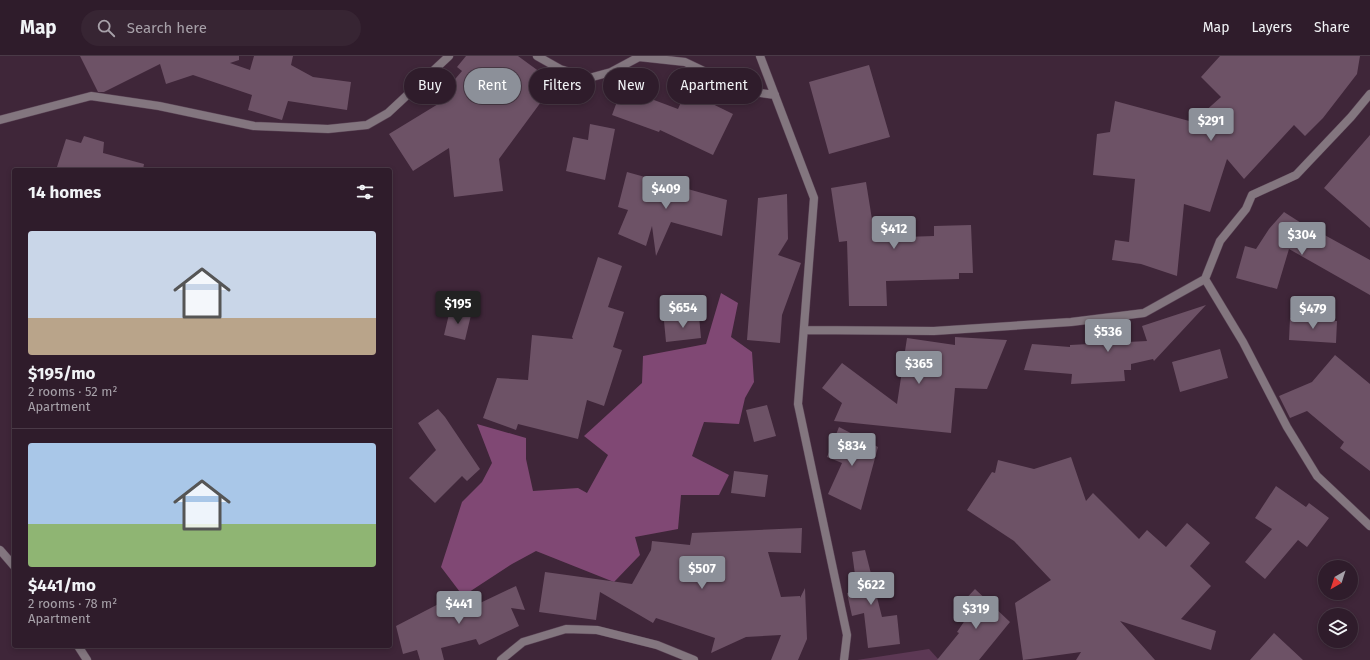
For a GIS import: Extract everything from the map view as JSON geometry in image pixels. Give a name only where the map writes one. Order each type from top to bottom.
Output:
[{"type":"street","points":[[0,120],[91,96],[159,106],[254,126],[328,129],[367,125],[388,113],[449,56]]},
{"type":"street","points":[[537,56],[560,69],[589,78],[610,72],[638,57],[685,62],[746,91],[775,95]]},
{"type":"street","points":[[760,56],[814,198],[798,404],[846,635],[844,660]]},
{"type":"street","points":[[804,330],[934,331],[1070,322],[1144,313],[1205,279],[1220,241],[1246,209],[1252,195],[1296,174],[1351,117],[1370,94]]},
{"type":"street","points":[[1205,279],[1243,342],[1287,427],[1317,476],[1370,526]]},
{"type":"street","points":[[0,550],[12,564]]},
{"type":"street","points":[[501,660],[523,642],[566,629],[597,630],[627,637],[657,645],[694,660]]},
{"type":"street","points":[[79,648],[87,660]]},
{"type":"shaded area","points":[[721,293],[738,303],[731,337],[752,352],[754,382],[745,398],[739,424],[704,422],[692,456],[729,475],[719,495],[681,495],[678,529],[635,537],[640,555],[614,582],[536,551],[512,564],[463,596],[441,567],[462,502],[482,482],[492,463],[477,424],[526,438],[526,459],[533,491],[578,488],[587,493],[608,455],[584,436],[642,383],[643,356],[706,344]]},
{"type":"shaded area","points":[[929,649],[939,660],[857,660]]},
{"type":"building","points":[[80,56],[239,56],[239,60],[230,63],[250,70],[254,56],[293,56],[291,65],[313,77],[351,82],[347,110],[288,101],[282,120],[248,110],[252,95],[193,75],[166,84],[160,64],[104,92],[98,92]]},
{"type":"building","points":[[466,56],[518,56],[534,68],[529,68],[529,104],[540,104],[499,159],[503,191],[454,197],[449,148],[413,171],[389,134],[438,104],[456,104],[456,78],[462,71],[457,67]]},
{"type":"building","points":[[1220,56],[1360,56],[1357,74],[1323,118],[1305,136],[1294,125],[1244,179],[1227,159],[1210,212],[1184,204],[1177,276],[1141,264],[1112,260],[1115,240],[1129,242],[1135,179],[1093,175],[1097,134],[1110,132],[1115,101],[1193,122],[1221,97],[1201,77]]},
{"type":"building","points":[[869,65],[890,137],[829,154],[809,82]]},
{"type":"building","points":[[659,102],[678,109],[680,104],[713,104],[733,114],[713,155],[660,130],[659,132],[612,115],[616,104],[659,104]]},
{"type":"building","points":[[590,124],[615,129],[605,180],[566,171],[573,137],[588,140]]},
{"type":"building","points":[[1370,135],[1370,228],[1324,188]]},
{"type":"building","points":[[84,136],[104,142],[103,153],[144,164],[143,168],[57,168],[66,139],[81,143]]},
{"type":"building","points":[[627,172],[727,200],[722,236],[671,222],[656,256],[652,226],[646,246],[618,234],[628,210],[618,207]]},
{"type":"building","points":[[866,182],[875,238],[934,236],[934,226],[971,225],[973,273],[959,273],[959,279],[886,281],[887,306],[849,306],[847,241],[839,242],[831,188]]},
{"type":"building","points":[[787,194],[788,239],[778,255],[801,263],[782,315],[780,343],[747,340],[758,198]]},
{"type":"building","points":[[1284,212],[1309,228],[1310,227],[1370,260],[1370,295],[1289,249],[1277,289],[1236,278],[1245,246],[1256,249],[1269,229]]},
{"type":"building","points":[[598,257],[622,266],[608,307],[624,312],[613,347],[622,350],[604,406],[587,400],[578,439],[518,424],[516,430],[483,418],[497,378],[528,380],[532,335],[573,339],[572,337]]},
{"type":"building","points":[[1206,305],[1154,361],[1153,359],[1131,364],[1131,370],[1124,370],[1125,381],[1071,384],[1072,374],[1024,370],[1032,344],[1070,347],[1070,345],[1147,341],[1142,326]]},
{"type":"building","points":[[450,310],[471,315],[465,340],[444,335]]},
{"type":"building","points":[[699,316],[701,338],[666,342],[664,321]]},
{"type":"building","points":[[1290,318],[1337,321],[1336,343],[1289,340]]},
{"type":"building","points":[[955,337],[1007,340],[987,389],[955,388],[951,433],[834,421],[842,403],[822,388],[842,363],[897,404],[907,338],[955,345]]},
{"type":"building","points":[[1220,349],[1228,378],[1180,392],[1172,362]]},
{"type":"building","points":[[1335,355],[1370,384],[1370,471],[1340,448],[1344,442],[1307,411],[1290,418],[1279,396],[1312,382]]},
{"type":"building","points":[[767,405],[776,436],[754,442],[746,410]]},
{"type":"building","points":[[438,409],[480,469],[467,481],[462,476],[435,503],[409,478],[436,450],[418,423]]},
{"type":"building","points":[[839,427],[878,447],[861,510],[828,494],[842,463],[827,457]]},
{"type":"building","points":[[1071,457],[1086,501],[1093,493],[1139,539],[1147,530],[1166,547],[1187,523],[1210,543],[1190,566],[1211,586],[1181,619],[1216,631],[1211,650],[1120,621],[1155,660],[1076,660],[1081,652],[1023,660],[1015,603],[1051,580],[1014,541],[967,510],[992,472],[995,473],[998,460],[1034,469]]},
{"type":"building","points":[[734,471],[768,475],[765,497],[731,493]]},
{"type":"building","points":[[1276,486],[1306,507],[1309,503],[1329,518],[1307,547],[1298,540],[1265,579],[1245,562],[1272,529],[1255,518]]},
{"type":"building","points":[[802,528],[801,553],[768,552],[781,597],[800,596],[800,598],[805,588],[807,639],[798,660],[771,660],[781,635],[746,637],[711,653],[715,638],[656,618],[653,623],[600,592],[596,620],[539,612],[545,572],[632,584],[651,550],[652,541],[690,545],[692,533]]},
{"type":"building","points":[[865,550],[882,617],[897,615],[900,644],[868,648],[864,613],[852,616],[847,593],[857,590],[852,552]]},
{"type":"building","points":[[516,586],[525,610],[511,608],[519,626],[479,645],[476,639],[441,648],[444,660],[420,660],[417,650],[403,654],[396,626],[452,597],[459,613]]},
{"type":"building","points":[[975,589],[1010,622],[979,660],[937,660],[959,633],[957,632],[970,613],[961,604]]},
{"type":"building","points":[[1274,633],[1303,660],[1250,660]]}]
